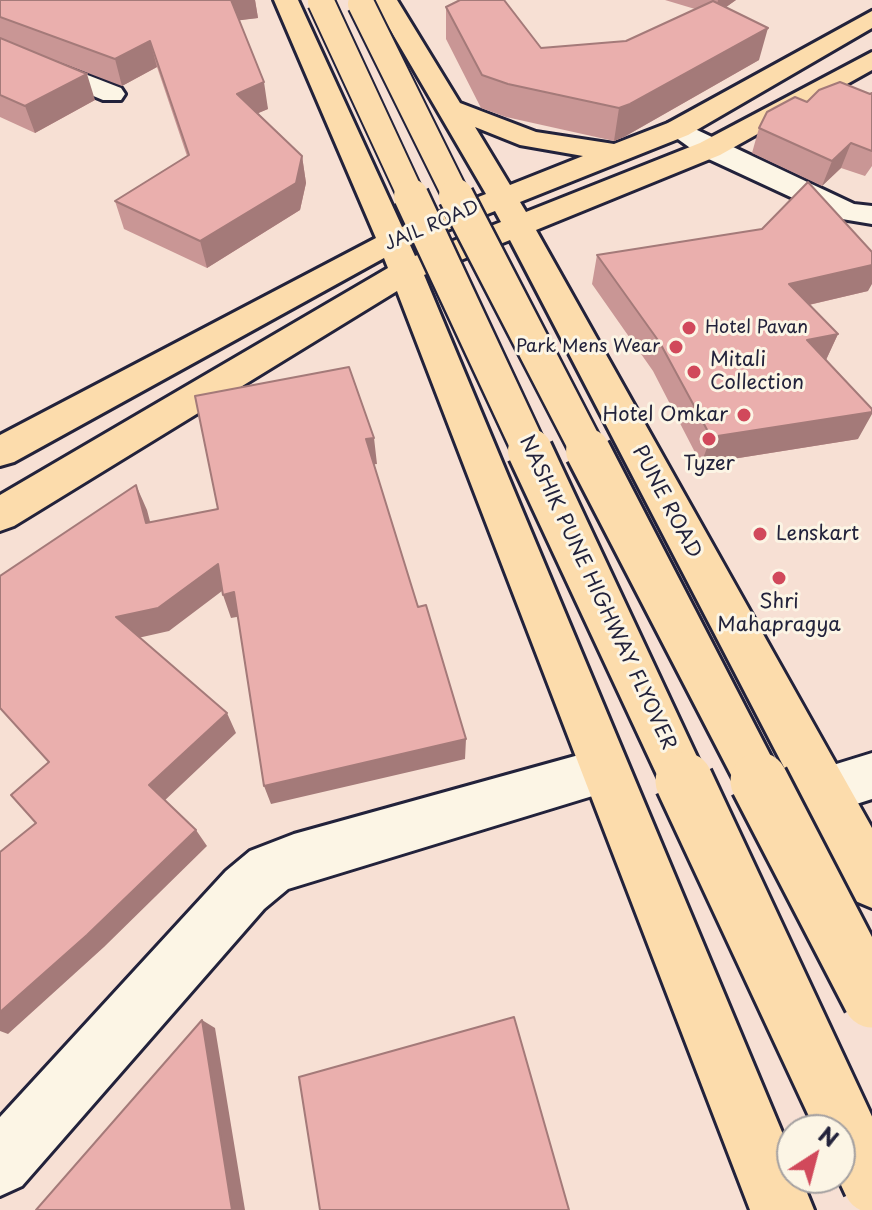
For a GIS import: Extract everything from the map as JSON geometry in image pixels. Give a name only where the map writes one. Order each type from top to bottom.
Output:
[{"type":"main road","name":"PUNE ROAD","points":[[338,2],[449,108],[510,212],[872,881]]},
{"type":"main road","points":[[338,2],[399,256],[782,1210]]},
{"type":"main road","points":[[338,2],[455,194],[872,999]]},
{"type":"main road","name":"NASHIK PUNE HIGHWAY FLYOVER","points":[[338,2],[872,1184]]},
{"type":"main road","name":"JAIL ROAD","points":[[510,212],[618,154],[678,129],[872,18]]},
{"type":"main road","name":"JAIL ROAD","points":[[0,452],[399,256],[510,212],[697,155],[872,60]]},
{"type":"main road","points":[[449,108],[530,139],[618,154]]},
{"type":"main road","name":"JAIL ROAD","points":[[0,515],[399,256]]},
{"type":"street","points":[[0,48],[112,94]]},
{"type":"street","points":[[678,129],[697,155],[860,213],[872,237]]},
{"type":"street","points":[[0,1164],[245,890],[269,870],[294,860],[604,771]]},
{"type":"street","points":[[822,791],[872,776]]},
{"type":"building","points":[[0,0],[231,0],[264,82],[237,94],[302,156],[296,183],[200,241],[115,201],[189,155],[150,41],[115,59],[0,17]]},
{"type":"building","points":[[460,0],[504,0],[541,48],[626,41],[713,1],[768,28],[619,108],[508,84],[482,75],[446,7]]},
{"type":"building","points":[[0,38],[87,74],[25,106],[0,95]]},
{"type":"building","points":[[840,82],[872,93],[872,151],[851,143],[832,161],[759,128],[767,112],[795,97],[807,102],[819,90]]},
{"type":"building","points":[[808,182],[872,252],[872,265],[789,284],[838,334],[807,340],[872,412],[711,437],[660,343],[597,255],[762,229]]},
{"type":"building","points":[[349,367],[374,438],[366,439],[418,607],[426,605],[466,739],[264,786],[234,592],[223,595],[218,564],[158,608],[116,617],[227,713],[149,785],[196,830],[87,935],[0,1012],[0,852],[36,823],[11,795],[49,762],[0,708],[0,576],[136,485],[146,523],[218,509],[195,396]]},
{"type":"building","points":[[514,1017],[569,1210],[320,1210],[299,1077]]},
{"type":"building","points":[[202,1020],[232,1210],[36,1210]]},
{"type":"place","name":"Hotel Pavan","points":[[689,328]]},
{"type":"place","name":"Park Mens Wear","points":[[676,347]]},
{"type":"place","name":"Mitali Collection","points":[[694,372]]},
{"type":"place","name":"Hotel Omkar","points":[[744,415]]},
{"type":"place","name":"Tyzer","points":[[709,439]]},
{"type":"place","name":"Lenskart","points":[[760,534]]},
{"type":"place","name":"Shri Mahapragya","points":[[779,578]]}]
